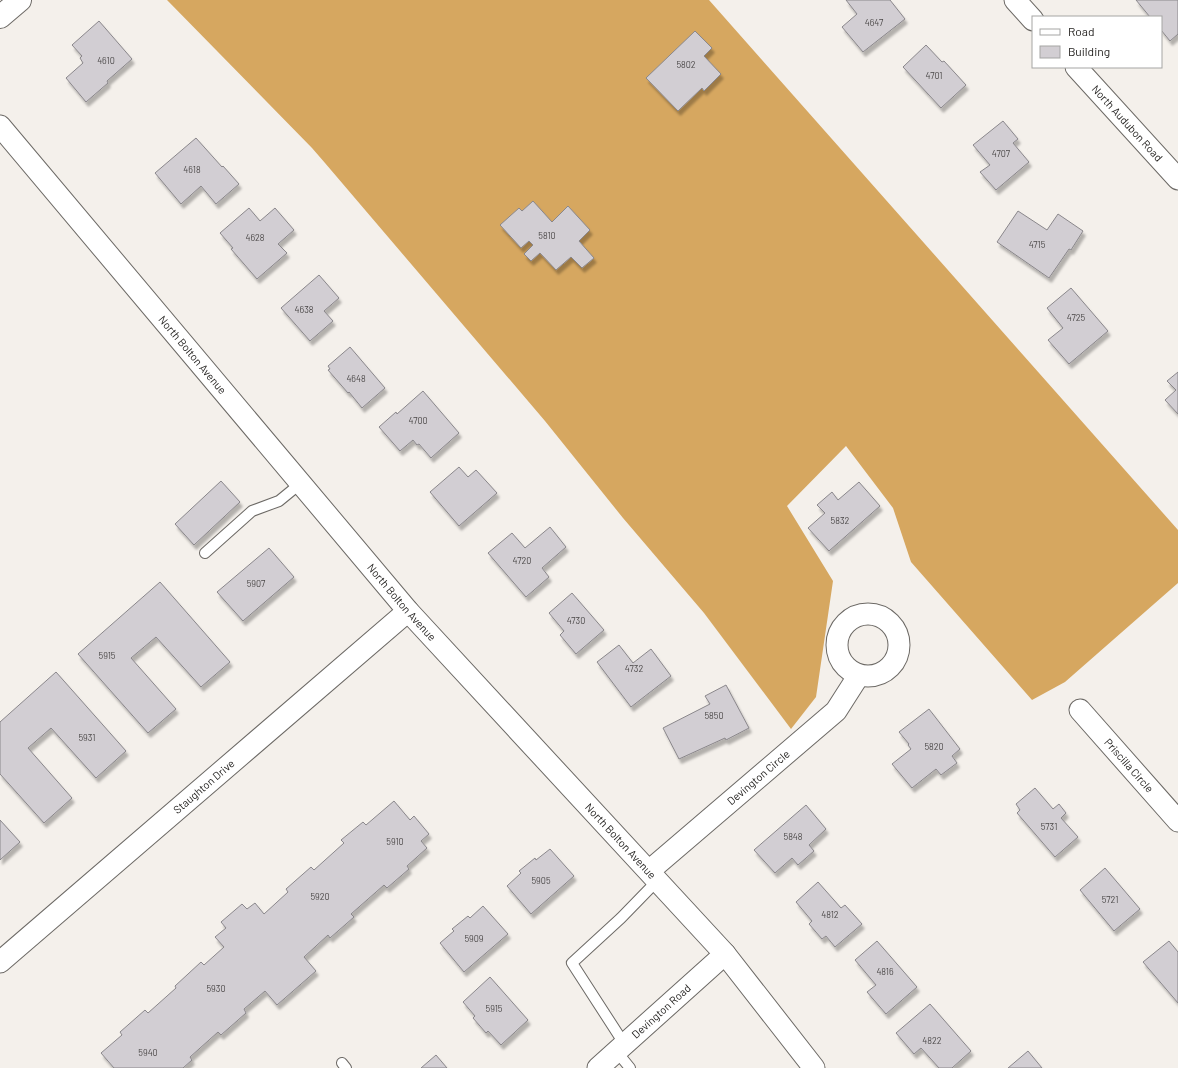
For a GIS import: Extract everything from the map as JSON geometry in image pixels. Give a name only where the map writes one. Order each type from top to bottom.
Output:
[{"type":"main road","points":[[0,17],[20,0]]},
{"type":"street","points":[[1015,0],[1032,19]]},
{"type":"street","name":"North Audubon Road","points":[[1077,68],[1178,179]]},
{"type":"street","name":"North Bolton Avenue","points":[[0,126],[408,611],[725,954],[814,1068]]},
{"type":"street","name":"Staughton Drive","points":[[0,962],[408,611]]},
{"type":"street","name":"Devington Circle","points":[[653,876],[836,711],[860,675]]},
{"type":"street","name":"Priscilla Circle","points":[[1080,710],[1178,821]]},
{"type":"street","name":"Devington Road","points":[[598,1068],[725,954]]},
{"type":"lane","points":[[205,553],[252,511],[279,501],[301,483]]},
{"type":"lane","points":[[630,1068],[621,1048],[572,962],[621,918],[653,876]]},
{"type":"shaded area","points":[[167,0],[709,0],[1178,530],[1178,583],[1065,682],[1032,700],[911,562],[893,508],[846,446],[787,506],[833,581],[816,697],[791,729],[704,613],[623,518],[545,421],[325,163]]},
{"type":"building","points":[[846,0],[890,0],[905,19],[863,52],[842,27],[857,14]]},
{"type":"building","points":[[1136,0],[1178,0],[1178,34],[1170,41],[1162,31],[1162,16],[1149,16]]},
{"type":"building","points":[[99,21],[132,59],[86,102],[66,78],[83,63],[80,58],[82,56],[72,45]]},
{"type":"building","points":[[695,31],[712,48],[704,56],[721,74],[704,91],[702,88],[678,111],[646,78]]},
{"type":"building","points":[[926,45],[942,62],[944,61],[966,85],[941,108],[903,67]]},
{"type":"building","points":[[1003,121],[1018,139],[1013,143],[1029,162],[996,190],[980,172],[990,165],[973,145]]},
{"type":"building","points":[[196,138],[239,184],[216,204],[201,186],[181,204],[155,173]]},
{"type":"building","points":[[533,201],[552,222],[568,206],[590,230],[579,241],[594,258],[582,268],[571,257],[556,270],[540,253],[531,261],[524,254],[533,245],[529,241],[521,248],[500,225],[519,208],[522,211]]},
{"type":"building","points":[[249,208],[260,221],[275,208],[294,230],[278,244],[287,253],[257,279],[231,249],[233,248],[220,233]]},
{"type":"building","points":[[1018,211],[1047,230],[1058,214],[1083,231],[1071,250],[1069,249],[1049,278],[997,242]]},
{"type":"building","points":[[319,275],[339,298],[324,311],[333,321],[310,341],[281,308]]},
{"type":"building","points":[[1071,288],[1108,331],[1069,364],[1048,340],[1063,328],[1047,308]]},
{"type":"building","points":[[350,347],[385,388],[362,408],[328,370],[330,369],[328,366]]},
{"type":"building","points":[[1178,372],[1178,414],[1165,400],[1176,390],[1167,381]]},
{"type":"building","points":[[423,391],[459,433],[431,458],[419,444],[417,445],[413,440],[400,451],[379,427],[396,412],[397,414]]},
{"type":"building","points":[[459,467],[468,477],[476,470],[497,493],[459,526],[430,492]]},
{"type":"building","points":[[221,481],[240,502],[194,545],[175,524]]},
{"type":"building","points":[[859,482],[880,506],[829,551],[808,528],[825,513],[817,505],[832,492],[838,500]]},
{"type":"building","points":[[550,527],[566,547],[542,568],[549,577],[526,597],[488,553],[512,533],[525,548]]},
{"type":"building","points":[[269,548],[294,577],[243,621],[217,592]]},
{"type":"building","points":[[160,582],[230,662],[201,687],[156,637],[131,658],[176,709],[148,733],[78,654]]},
{"type":"building","points":[[572,593],[604,630],[576,654],[560,635],[564,631],[549,613]]},
{"type":"building","points":[[619,645],[633,663],[651,649],[671,676],[631,707],[597,662]]},
{"type":"building","points":[[56,672],[126,751],[96,778],[51,728],[28,748],[72,798],[44,823],[0,774],[0,722]]},
{"type":"building","points":[[726,685],[749,728],[726,740],[725,738],[679,759],[663,728],[710,704],[705,696]]},
{"type":"building","points":[[929,709],[960,749],[952,756],[957,763],[941,775],[936,769],[912,788],[892,764],[911,749],[908,745],[909,744],[899,732]]},
{"type":"building","points":[[1035,788],[1053,809],[1059,804],[1066,813],[1061,818],[1078,837],[1055,857],[1017,813],[1020,810],[1016,804]]},
{"type":"building","points":[[394,801],[410,820],[414,816],[429,834],[421,841],[427,848],[407,866],[409,869],[387,888],[384,885],[351,914],[354,917],[330,938],[328,935],[304,957],[316,971],[277,1005],[265,991],[244,1009],[246,1013],[221,1035],[218,1032],[190,1057],[192,1060],[183,1068],[114,1068],[101,1053],[122,1035],[120,1032],[145,1010],[148,1013],[176,988],[175,986],[201,962],[204,965],[224,947],[215,937],[226,928],[221,922],[242,904],[247,909],[255,903],[264,914],[288,892],[286,889],[311,867],[314,870],[344,843],[341,840],[363,822],[366,825]]},
{"type":"building","points":[[806,805],[826,829],[809,845],[814,851],[798,865],[792,858],[775,873],[754,850]]},
{"type":"building","points":[[0,820],[20,842],[0,860]]},
{"type":"building","points":[[550,849],[574,876],[531,914],[507,886],[521,873],[519,871],[535,858],[536,860]]},
{"type":"building","points":[[1105,868],[1140,909],[1114,931],[1080,890]]},
{"type":"building","points":[[818,882],[841,908],[845,905],[862,924],[835,947],[826,936],[822,939],[809,924],[812,921],[796,902]]},
{"type":"building","points":[[483,906],[508,934],[464,972],[440,943],[454,931],[452,929],[468,916],[470,918]]},
{"type":"building","points":[[877,941],[917,987],[886,1014],[867,992],[876,985],[855,960]]},
{"type":"building","points":[[1169,941],[1178,952],[1178,1003],[1143,962]]},
{"type":"building","points":[[490,977],[528,1020],[501,1045],[488,1031],[486,1033],[473,1018],[475,1016],[463,1002]]},
{"type":"building","points":[[930,1004],[971,1051],[952,1068],[939,1068],[921,1048],[914,1054],[896,1033]]},
{"type":"building","points":[[1028,1051],[1042,1068],[1008,1068]]},
{"type":"building","points":[[436,1055],[447,1068],[421,1068]]}]
